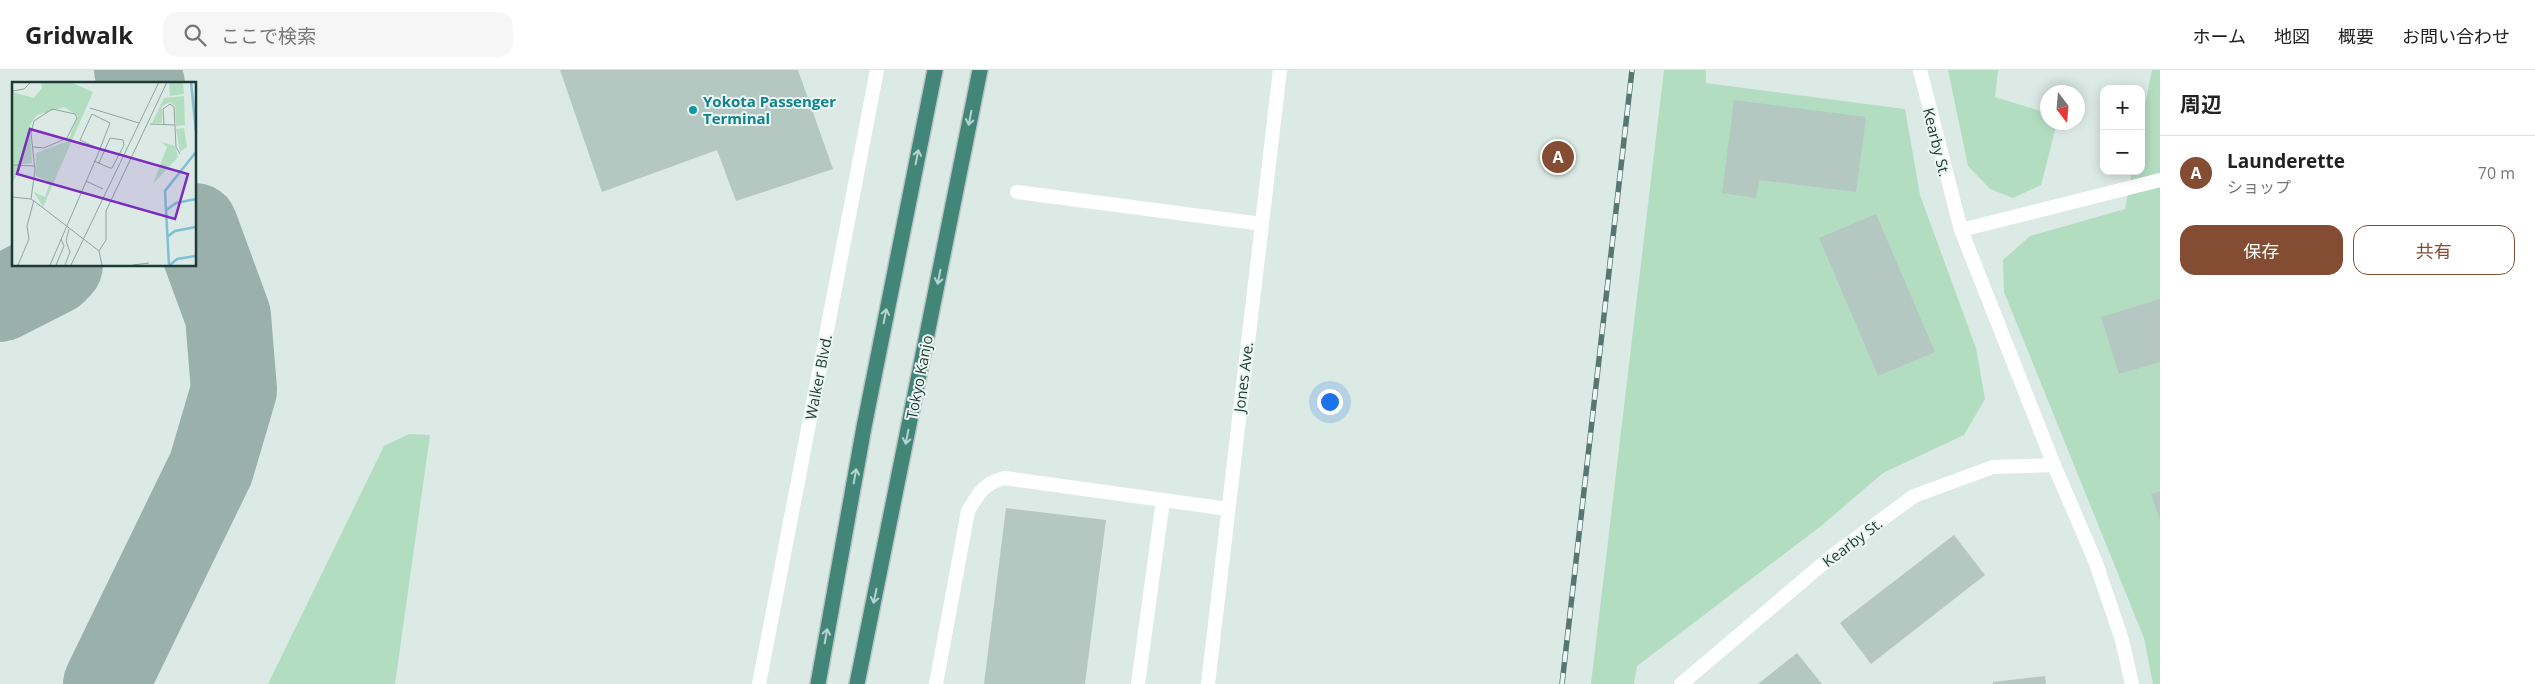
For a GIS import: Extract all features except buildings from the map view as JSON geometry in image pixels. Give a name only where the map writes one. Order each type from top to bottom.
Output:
[{"type":"highway","points":[[818,684],[864,427],[934,70]]},
{"type":"highway","name":"Tokyo Kanjo","points":[[857,684],[980,70]]},
{"type":"lane","name":"Walker Blvd.","points":[[759,684],[877,70]]},
{"type":"lane","name":"Jones Ave.","points":[[1208,684],[1280,70]]},
{"type":"lane","name":"Kearby St.","points":[[1920,70],[1961,230],[2054,465],[2096,563],[2122,640],[2132,684]]},
{"type":"lane","points":[[1961,230],[2160,180]]},
{"type":"lane","points":[[1017,192],[1262,224]]},
{"type":"lane","name":"Kearby St.","points":[[1681,684],[1832,556],[1914,496],[1993,467],[2054,465]]},
{"type":"lane","points":[[936,684],[968,511],[989,482],[1004,478],[1228,509]]},
{"type":"lane","points":[[1138,684],[1164,500]]},
{"type":"green space","points":[[1664,70],[1706,70],[1706,83],[1905,109],[1920,195],[1976,348],[1985,399],[1964,435],[1883,473],[1821,526],[1637,666],[1634,684],[1591,684]]},
{"type":"green space","points":[[1948,70],[1998,70],[1995,97],[2040,111],[2040,130],[2055,130],[2041,185],[2013,198],[1990,189],[1968,166]]},
{"type":"green space","points":[[2152,70],[2160,70],[2160,684],[2153,684],[2144,638],[2004,292],[2003,260],[2030,236],[2125,209],[2131,175],[2145,175],[2145,104]]},
{"type":"green space","points":[[409,434],[430,435],[395,684],[268,684],[384,446]]},
{"type":"taxiway","points":[[137,70],[141,82]]},
{"type":"taxiway","points":[[106,684],[211,468],[234,390],[228,316],[196,229]]},
{"type":"taxiway","points":[[0,299],[53,272],[59,266]]},
{"type":"railway","points":[[1562,684],[1632,70]]},
{"type":"place","name":"Yokota Passenger Terminal","points":[[693,110]]},
{"type":"place","name":"Launderette","points":[[1558,157]]}]
